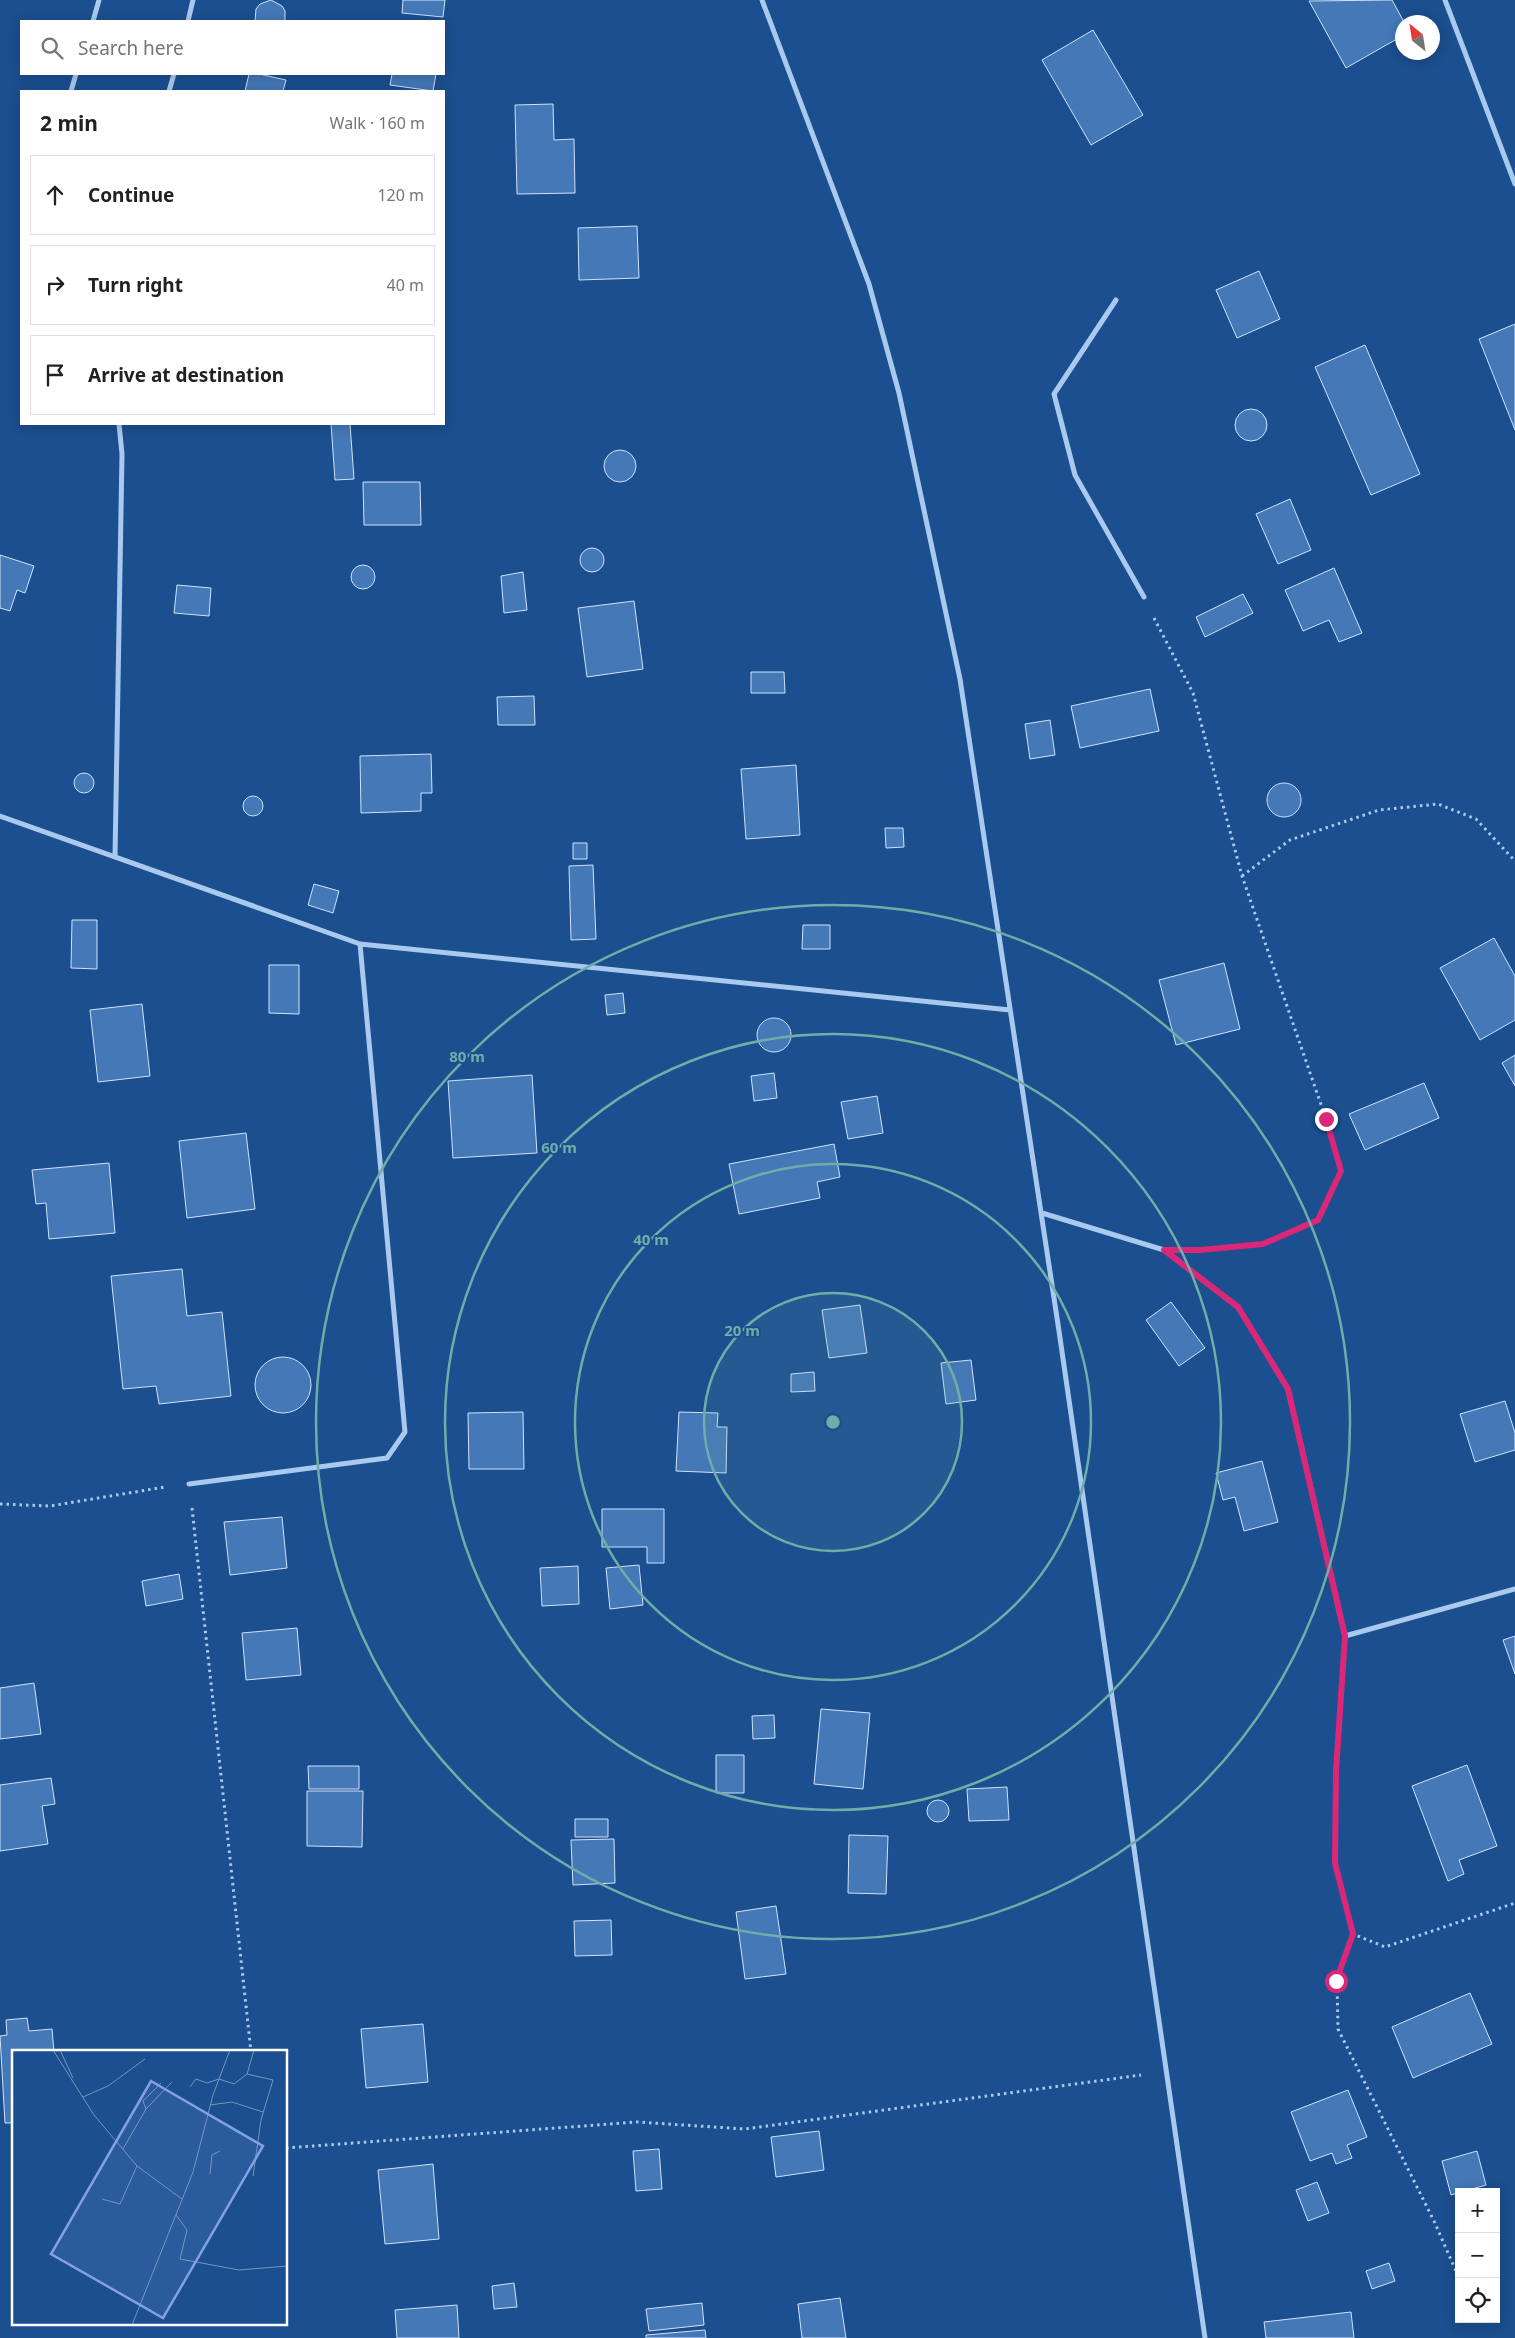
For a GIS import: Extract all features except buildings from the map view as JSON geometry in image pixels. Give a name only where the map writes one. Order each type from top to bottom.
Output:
[{"type":"street","points":[[93,20],[99,0]]},
{"type":"street","points":[[188,20],[193,0]]},
{"type":"street","points":[[762,0],[869,284],[899,393],[960,679],[1042,1213],[1205,2338]]},
{"type":"street","points":[[1445,0],[1515,184]]},
{"type":"street","points":[[71,90],[76,75]]},
{"type":"street","points":[[169,90],[174,75]]},
{"type":"street","points":[[1116,300],[1054,394],[1075,475],[1144,597]]},
{"type":"street","points":[[116,857],[122,454],[119,425]]},
{"type":"street","points":[[0,816],[360,944],[1010,1010]]},
{"type":"street","points":[[189,1484],[387,1458],[405,1432],[360,944]]},
{"type":"street","points":[[1042,1213],[1164,1250],[1238,1307],[1288,1389],[1345,1636],[1515,1589]]},
{"type":"path","points":[[1144,597],[1193,693],[1242,876],[1326,1119],[1341,1171],[1318,1220],[1263,1244],[1200,1250],[1164,1250]]},
{"type":"path","points":[[1242,876],[1290,840],[1379,810],[1438,804],[1476,819],[1515,861]]},
{"type":"path","points":[[0,1504],[50,1506],[189,1484],[251,2050]]},
{"type":"path","points":[[1345,1636],[1336,1771],[1335,1863],[1353,1934],[1336,1981],[1338,2029],[1434,2221],[1455,2269]]},
{"type":"path","points":[[1353,1934],[1385,1947],[1515,1903]]},
{"type":"path","points":[[288,2148],[637,2122],[745,2129],[1166,2071]]},
{"type":"route","points":[[1326,1119],[1341,1171],[1318,1220],[1263,1244],[1200,1250],[1164,1250],[1238,1307],[1288,1389],[1345,1636],[1336,1771],[1335,1863],[1353,1934],[1336,1981]]}]
